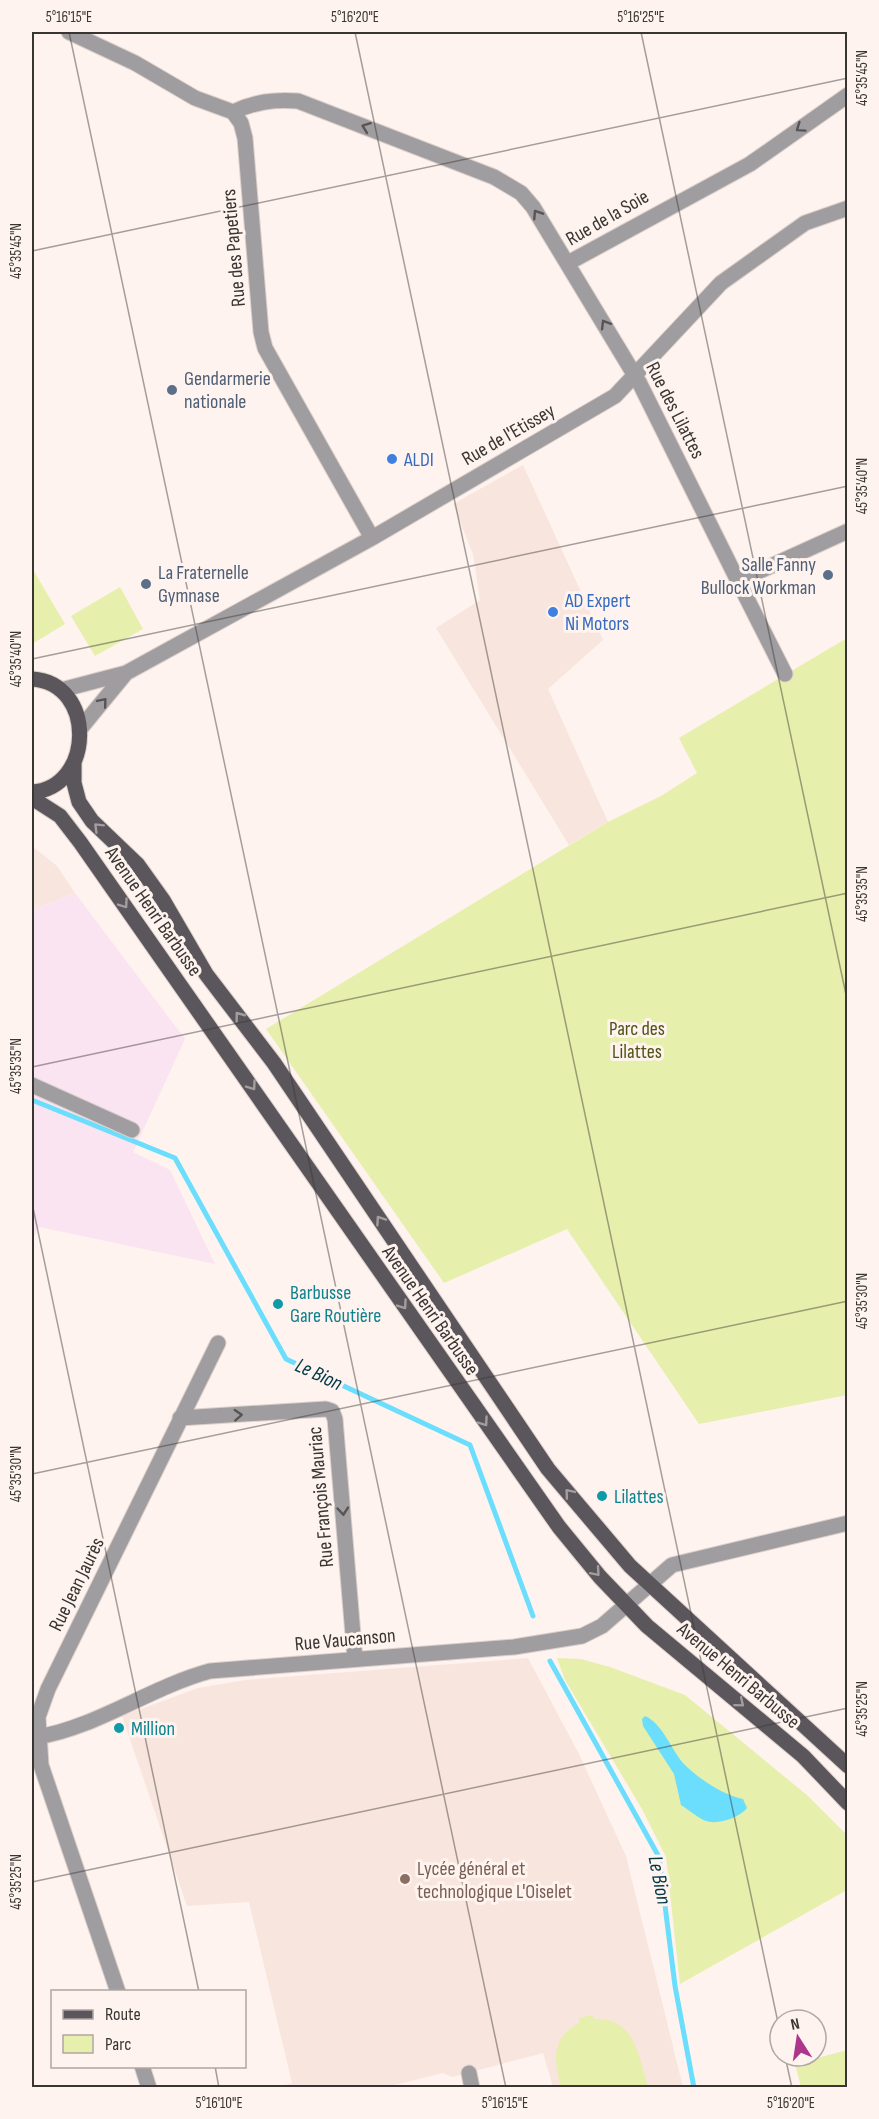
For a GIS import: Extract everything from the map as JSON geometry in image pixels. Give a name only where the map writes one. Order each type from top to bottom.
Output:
[{"type":"main road","points":[[32,679],[42,679],[61,690],[72,702],[80,721],[80,729]]},
{"type":"main road","name":"Avenue Henri Barbusse","points":[[80,729],[81,744],[74,763],[74,783],[79,802],[92,821],[138,866],[163,900],[206,974],[280,1072],[548,1469],[630,1566],[848,1766]]},
{"type":"main road","points":[[32,792],[58,781],[74,763]]},
{"type":"main road","name":"Avenue Henri Barbusse","points":[[32,798],[60,816],[80,842],[300,1154],[546,1510],[600,1577],[647,1626],[803,1756],[848,1803]]},
{"type":"street","points":[[73,32],[135,63],[195,98],[233,112]]},
{"type":"street","name":"Rue de la Soie","points":[[233,112],[252,103],[276,99],[298,101],[494,177],[521,193],[533,207],[568,263],[750,164],[848,95]]},
{"type":"street","name":"Rue des Papetiers","points":[[233,112],[241,123],[245,138],[261,332],[265,348],[372,538]]},
{"type":"street","name":"Rue de l'Etissey","points":[[61,690],[126,673],[372,538],[615,396],[721,283],[805,223],[848,208]]},
{"type":"street","name":"Rue des Lilattes","points":[[568,263],[634,375],[785,674]]},
{"type":"street","points":[[738,581],[848,531]]},
{"type":"street","name":"Rue de l'Etissey","points":[[80,729],[126,673]]},
{"type":"street","points":[[32,1085],[132,1130]]},
{"type":"street","name":"Rue Jean Jaurès","points":[[117,1990],[36,1767],[34,1736],[48,1689],[218,1343]]},
{"type":"street","name":"Rue François Mauriac","points":[[180,1418],[326,1410],[332,1412],[335,1419],[355,1659]]},
{"type":"street","name":"Rue Vaucanson","points":[[34,1736],[60,1734],[180,1679],[210,1671],[514,1647],[582,1636],[602,1626],[672,1565],[684,1560],[848,1523]]},
{"type":"street","points":[[142,2068],[149,2088]]},
{"type":"shaded area","points":[[523,465],[603,640],[548,689],[608,822],[569,845],[436,628],[480,600],[473,554],[453,504]]},
{"type":"shaded area","points":[[32,846],[57,866],[75,893],[32,910]]},
{"type":"shaded area","points":[[75,893],[185,1039],[133,1152],[170,1170],[215,1264],[39,1227],[32,1240],[32,910]]},
{"type":"shaded area","name":"Lycée général et technologique L'Oiselet","points":[[528,1658],[579,1754],[626,1856],[683,2087],[553,2087],[543,2053],[452,2077],[443,2073],[387,2087],[278,2087],[292,2083],[249,1902],[187,1906],[122,1716],[198,1688],[245,1680]]},
{"type":"green space","points":[[32,568],[65,624],[32,644]]},
{"type":"green space","points":[[120,587],[143,629],[95,656],[71,616]]},
{"type":"green space","name":"Parc des Lilattes","points":[[847,638],[847,1395],[699,1424],[567,1229],[444,1283],[266,1029],[608,822],[661,796],[697,773],[679,738]]},
{"type":"green space","points":[[557,1658],[581,1659],[610,1667],[685,1695],[808,1796],[847,1835],[847,1890],[680,1984],[666,1857],[642,1809],[565,1680]]},
{"type":"green space","points":[[593,2015],[594,2019],[608,2020],[627,2031],[638,2051],[648,2087],[561,2087],[556,2059],[559,2043],[563,2035],[580,2022],[579,2018]]},
{"type":"green space","points":[[847,2050],[847,2087],[801,2087],[796,2068],[828,2068],[828,2055]]},
{"type":"water","points":[[645,1716],[656,1724],[689,1769],[719,1790],[743,1799],[747,1808],[734,1818],[711,1822],[700,1818],[681,1805],[674,1774],[643,1726],[642,1719]]},
{"type":"waterway","name":"Le Bion","points":[[32,1100],[175,1158],[286,1359],[470,1445],[533,1616]]},
{"type":"waterway","name":"Le Bion","points":[[550,1661],[659,1857],[675,1986],[694,2088]]},
{"type":"place","name":"Gendarmerie nationale","points":[[172,390]]},
{"type":"place","name":"ALDI","points":[[392,459]]},
{"type":"place","name":"Salle Fanny Bullock Workman","points":[[828,575]]},
{"type":"place","name":"La Fraternelle Gymnase","points":[[146,584]]},
{"type":"place","name":"AD Expert Ni Motors","points":[[553,612]]},
{"type":"place","name":"Barbusse Gare Routière","points":[[278,1304]]},
{"type":"place","name":"Lilattes","points":[[602,1496]]},
{"type":"place","name":"Million","points":[[119,1728]]},
{"type":"place","name":"Lycée général et technologique L'Oiselet","points":[[405,1879]]}]
